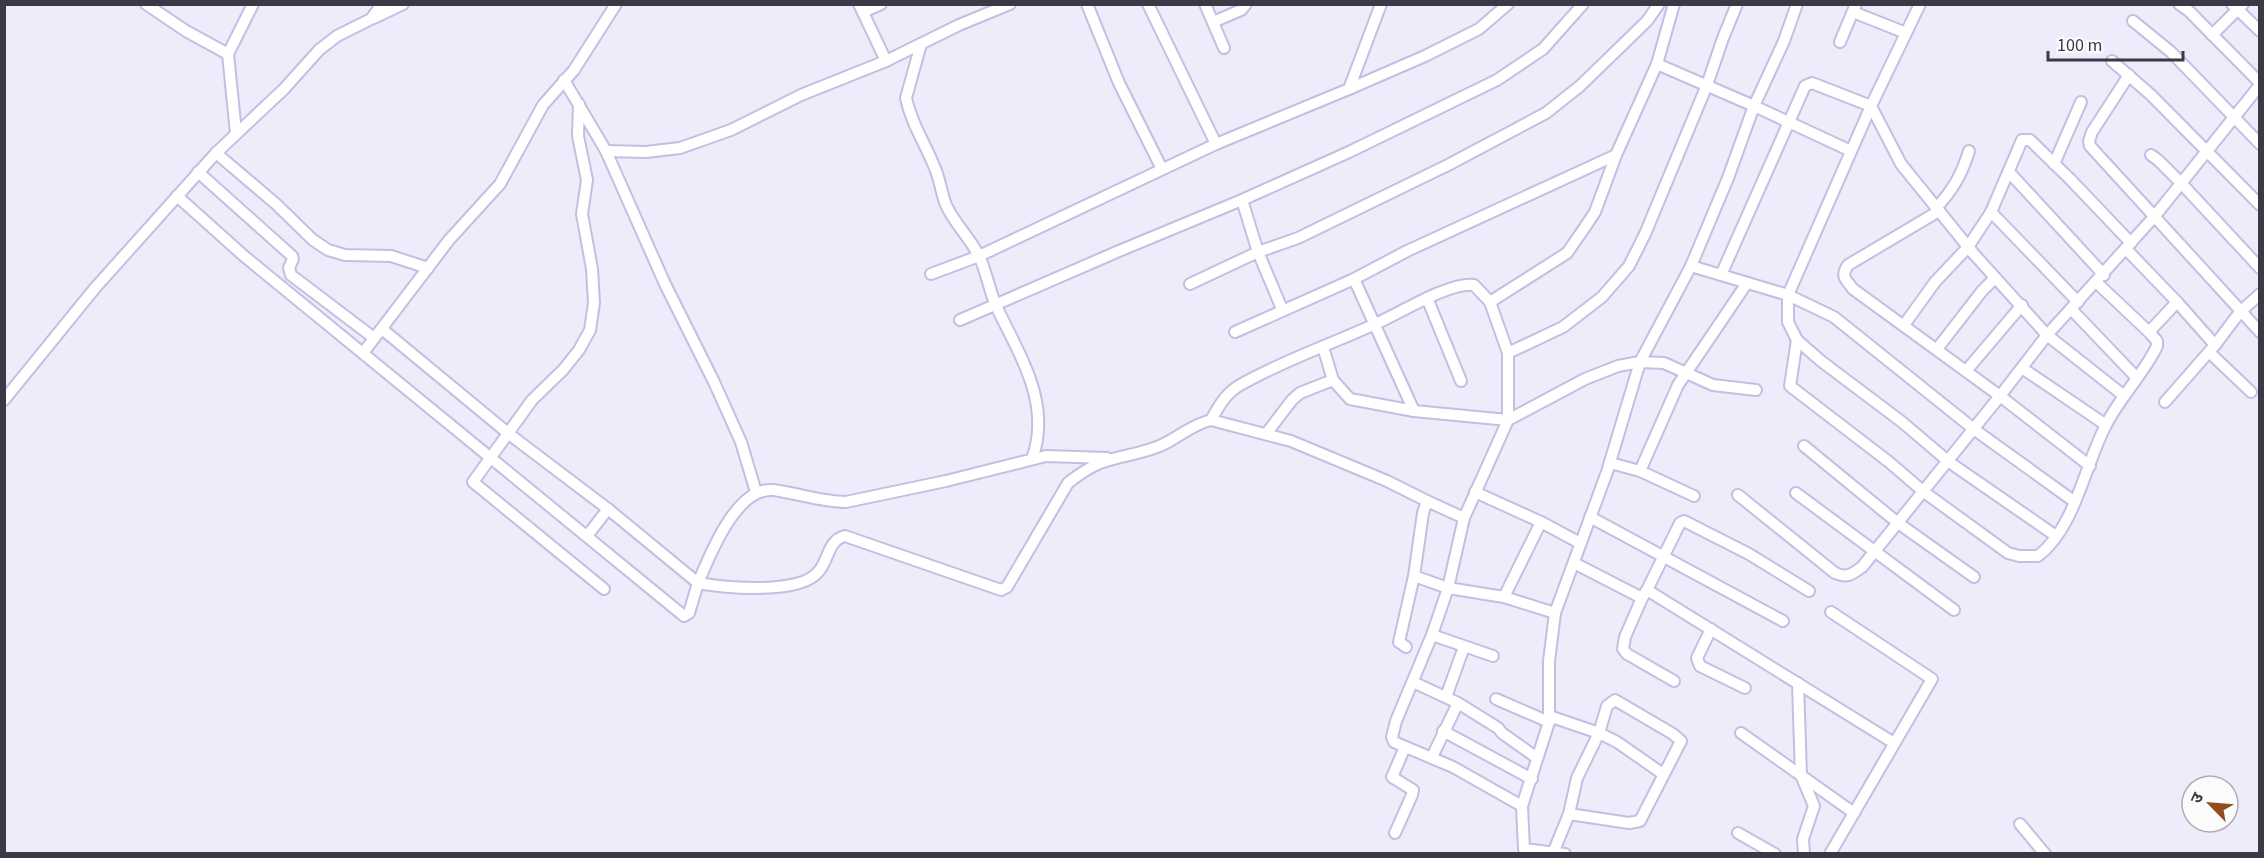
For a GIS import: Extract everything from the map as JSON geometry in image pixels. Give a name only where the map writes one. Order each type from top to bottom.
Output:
[{"type":"street","points":[[236,133],[228,54],[253,4]]},
{"type":"street","points":[[371,19],[382,4]]},
{"type":"street","points":[[4,400],[80,305],[177,195],[236,133],[284,89],[326,44],[403,4]]},
{"type":"street","points":[[363,353],[449,240],[500,184],[543,105],[574,70],[616,4]]},
{"type":"street","points":[[881,4],[861,8],[886,61]]},
{"type":"street","points":[[606,151],[646,152],[680,148],[731,130],[801,95],[886,61],[959,25],[1010,4]]},
{"type":"street","points":[[1087,4],[1119,83],[1162,169]]},
{"type":"street","points":[[1148,4],[1216,144]]},
{"type":"street","points":[[1205,4],[1224,48]]},
{"type":"street","points":[[1213,22],[1241,10],[1245,4]]},
{"type":"street","points":[[1349,89],[1381,4]]},
{"type":"street","points":[[931,274],[979,256],[1216,144],[1425,56],[1479,29],[1508,4]]},
{"type":"street","points":[[960,320],[1119,250],[1242,200],[1349,152],[1497,80],[1543,49],[1583,4]]},
{"type":"street","points":[[1190,284],[1258,252],[1320,228],[1449,165],[1546,113],[1597,70],[1647,21],[1659,4]]},
{"type":"street","points":[[1490,302],[1567,253],[1595,212],[1616,155],[1657,64],[1674,4]]},
{"type":"street","points":[[1508,353],[1563,327],[1602,297],[1629,266],[1645,234],[1707,85],[1722,38],[1737,4]]},
{"type":"street","points":[[1565,854],[1524,851],[1522,806],[1549,719],[1549,661],[1555,613],[1610,463],[1640,362],[1691,266],[1728,178],[1754,106],[1784,42],[1797,4]]},
{"type":"street","points":[[1920,4],[1871,106],[1788,295],[1788,322],[1797,340],[1821,361],[1902,422],[1949,462],[2056,536]]},
{"type":"street","points":[[1738,495],[1835,573],[1844,576],[1851,575],[1875,551],[1949,462],[2047,335],[2154,217],[2259,84],[2189,11],[2179,4]]},
{"type":"street","points":[[153,6],[186,31],[228,54]]},
{"type":"street","points":[[2212,35],[2238,6],[2259,31]]},
{"type":"street","points":[[1840,42],[1855,8],[1906,33]]},
{"type":"street","points":[[2133,21],[2171,52],[2259,144]]},
{"type":"street","points":[[921,44],[906,98],[908,107],[934,165],[946,205],[979,256],[995,305],[1029,374],[1040,428],[1039,440],[1032,459]]},
{"type":"street","points":[[2112,61],[2151,95],[2259,205]]},
{"type":"street","points":[[1657,64],[1851,151]]},
{"type":"street","points":[[2129,75],[2092,132],[2090,146],[2259,332]]},
{"type":"street","points":[[564,80],[606,151],[665,284],[741,442],[756,492]]},
{"type":"street","points":[[1721,275],[1788,123],[1808,84],[1816,84],[1871,106],[1901,165],[1995,278],[2047,335],[2123,395]]},
{"type":"street","points":[[2054,164],[2081,102]]},
{"type":"street","points":[[579,104],[578,136],[587,180],[582,214],[592,269],[594,303],[590,330],[579,350],[563,370],[532,400],[473,482],[604,589]]},
{"type":"street","points":[[1904,325],[1935,282],[1968,247],[1991,212],[2022,140],[2030,140],[2128,246],[2251,392]]},
{"type":"street","points":[[1969,151],[1956,183],[1937,209],[1848,265],[1843,272],[1844,276],[1853,289],[2000,396],[2090,466]]},
{"type":"street","points":[[216,153],[276,204],[313,240],[328,250],[345,255],[391,256],[428,268]]},
{"type":"street","points":[[1235,332],[1282,309],[1354,279],[1407,251],[1616,155]]},
{"type":"street","points":[[2151,155],[2181,183],[2259,268]]},
{"type":"street","points":[[198,172],[292,256],[289,268],[291,275],[374,338]]},
{"type":"street","points":[[1797,340],[1790,386],[1889,462],[1924,492],[2008,553],[2019,556],[2038,556],[2052,543],[2075,502],[2106,425],[2123,395],[2157,346],[2157,341],[2100,279],[2009,172]]},
{"type":"street","points":[[177,195],[244,256],[684,616],[689,613],[699,583],[717,543],[746,498],[756,492],[770,490],[834,502],[846,502],[946,481],[1046,456],[1119,459]]},
{"type":"street","points":[[1242,200],[1258,252],[1282,309]]},
{"type":"street","points":[[1991,212],[2136,377]]},
{"type":"street","points":[[1691,266],[1788,295],[1834,317],[1974,430],[2075,502]]},
{"type":"street","points":[[1936,349],[1995,278]]},
{"type":"street","points":[[1354,279],[1414,411]]},
{"type":"street","points":[[1640,471],[1678,386],[1747,283]]},
{"type":"street","points":[[1211,420],[1224,397],[1238,386],[1376,324],[1427,298],[1467,284],[1474,285],[1490,302],[1508,353],[1508,420],[1464,518],[1448,588],[1432,635],[1396,721],[1392,737],[1394,742],[1432,757],[1522,806]]},
{"type":"street","points":[[2165,402],[2240,312],[2259,294]]},
{"type":"street","points":[[1427,298],[1461,381]]},
{"type":"street","points":[[2149,332],[2177,302]]},
{"type":"street","points":[[1966,371],[2022,305]]},
{"type":"street","points":[[382,329],[509,434],[608,509],[699,583],[720,587],[761,589],[809,580],[819,572],[833,543],[845,536],[1001,590],[1007,587],[1068,483],[1080,473],[1100,463],[1137,454],[1211,420],[1302,446],[1387,481],[1464,518]]},
{"type":"street","points":[[1323,347],[1334,380],[1350,399],[1414,411],[1508,420],[1585,379],[1618,366],[1640,362],[1664,363],[1713,385],[1755,390]]},
{"type":"street","points":[[2022,368],[2106,425]]},
{"type":"street","points":[[1266,434],[1292,399],[1300,393],[1334,380]]},
{"type":"street","points":[[1804,446],[1898,523],[1974,577]]},
{"type":"street","points":[[1610,463],[1640,471],[1694,496]]},
{"type":"street","points":[[1475,492],[1541,522],[1580,543]]},
{"type":"street","points":[[1796,493],[1953,610]]},
{"type":"street","points":[[1406,647],[1399,642],[1414,576],[1423,513],[1427,501]]},
{"type":"street","points":[[587,536],[608,509]]},
{"type":"street","points":[[1590,517],[1783,621]]},
{"type":"street","points":[[1504,597],[1541,522]]},
{"type":"street","points":[[1674,681],[1627,654],[1623,649],[1625,637],[1680,523],[1688,522],[1749,554],[1809,591]]},
{"type":"street","points":[[1574,563],[1645,594],[1711,629],[1894,743]]},
{"type":"street","points":[[1414,576],[1448,588],[1504,597],[1555,613]]},
{"type":"street","points":[[1830,854],[1932,679],[1831,612]]},
{"type":"street","points":[[1711,629],[1697,658],[1698,663],[1745,688]]},
{"type":"street","points":[[1432,635],[1493,656]]},
{"type":"street","points":[[1446,697],[1464,647]]},
{"type":"street","points":[[1413,682],[1458,703],[1498,728],[1537,758]]},
{"type":"street","points":[[1798,683],[1801,775],[1814,806],[1803,839],[1804,854]]},
{"type":"street","points":[[1496,699],[1549,719],[1599,733],[1617,742],[1663,774]]},
{"type":"street","points":[[1552,853],[1569,814],[1577,778],[1599,733],[1607,706],[1615,700],[1681,741],[1640,821],[1629,823],[1569,814]]},
{"type":"street","points":[[1432,757],[1458,703]]},
{"type":"street","points":[[1443,731],[1532,779]]},
{"type":"street","points":[[1741,733],[1854,813]]},
{"type":"street","points":[[1395,833],[1413,795],[1413,790],[1392,777],[1405,747]]},
{"type":"street","points":[[2020,824],[2045,854]]},
{"type":"street","points":[[1738,833],[1774,854]]}]
